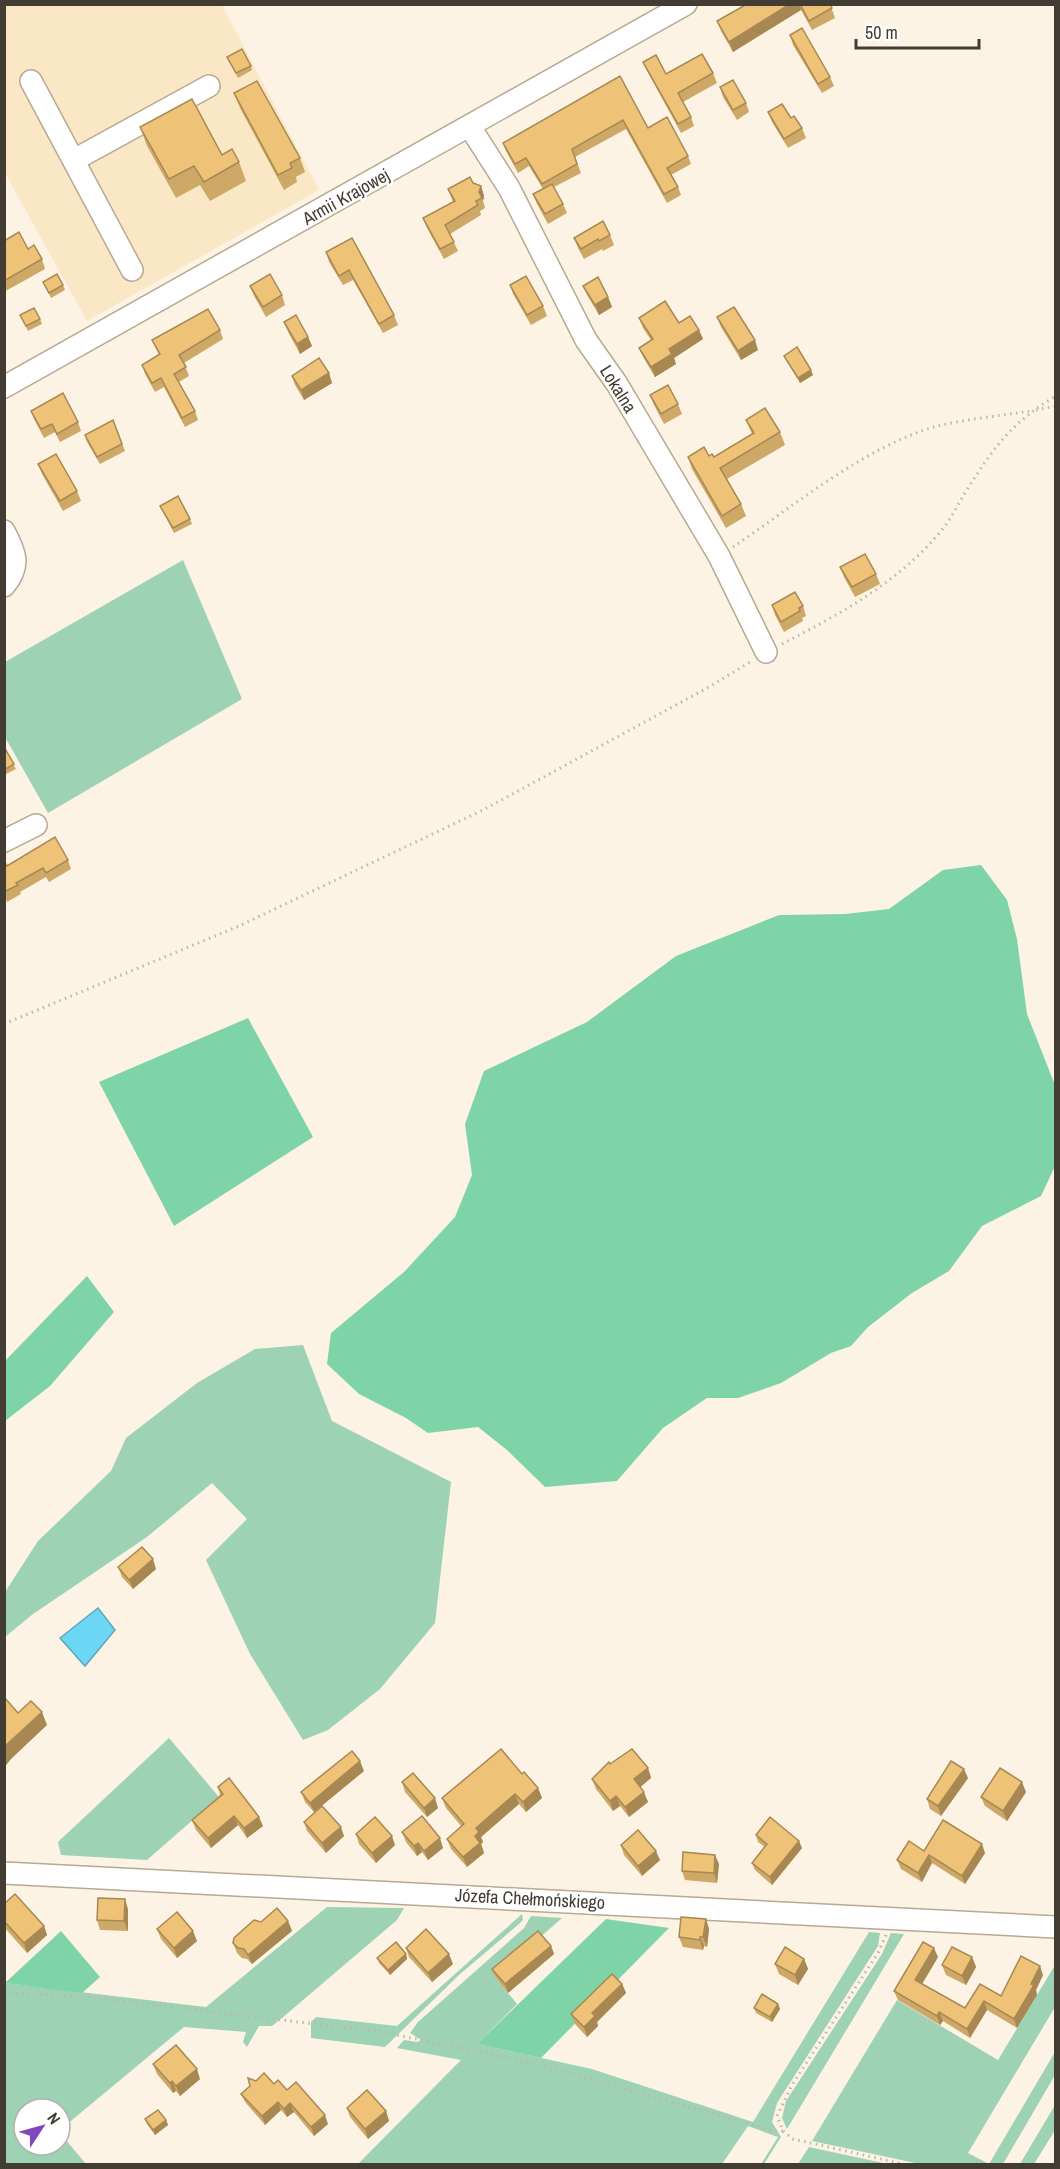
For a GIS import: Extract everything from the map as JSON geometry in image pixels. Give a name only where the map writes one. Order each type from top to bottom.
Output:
[{"type":"street","name":"Armii Krajowej","points":[[4,387],[686,4]]},
{"type":"street","points":[[31,81],[132,270]]},
{"type":"street","points":[[74,160],[209,86]]},
{"type":"street","name":"Lokalna","points":[[470,127],[509,188],[586,340],[617,384],[719,556],[766,652]]},
{"type":"street","points":[[4,531],[16,552],[17,563],[12,576],[4,586]]},
{"type":"street","points":[[4,841],[36,825]]},
{"type":"street","name":"Józefa Chełmońskiego","points":[[4,1873],[1056,1927]]},
{"type":"path","points":[[4,1024],[239,926],[485,809],[710,687],[766,652],[823,622],[895,577],[942,530],[1004,435],[1032,411],[1056,396]]},
{"type":"path","points":[[719,556],[866,458],[906,438],[935,427],[1056,406]]},
{"type":"path","points":[[783,2132],[777,2116],[781,2105],[878,1953],[886,1935],[886,1918]]},
{"type":"path","points":[[4,1993],[82,1996],[392,2034],[537,2064],[783,2132],[800,2141],[903,2164]]},
{"type":"shaded area","points":[[4,5],[222,5],[319,190],[87,321],[5,173]]},
{"type":"green space","points":[[183,560],[242,699],[48,813],[5,737],[5,662]]},
{"type":"green space","points":[[981,865],[1007,900],[1017,939],[1027,1014],[1055,1085],[1055,1166],[1041,1196],[982,1226],[949,1271],[912,1293],[868,1327],[851,1346],[831,1353],[781,1383],[738,1398],[707,1398],[663,1428],[617,1481],[545,1487],[507,1450],[478,1427],[428,1433],[406,1418],[359,1394],[327,1364],[331,1333],[404,1272],[455,1217],[472,1175],[465,1124],[484,1071],[587,1022],[676,956],[779,915],[845,914],[889,909],[943,870]]},
{"type":"green space","points":[[248,1018],[313,1137],[174,1226],[99,1082]]},
{"type":"green space","points":[[87,1276],[114,1312],[50,1386],[5,1421],[5,1361]]},
{"type":"green space","points":[[303,1345],[332,1421],[451,1482],[435,1623],[380,1689],[328,1730],[303,1740],[250,1654],[206,1560],[247,1519],[212,1483],[147,1537],[33,1614],[5,1637],[5,1592],[38,1541],[111,1471],[126,1438],[197,1383],[255,1349]]},
{"type":"green space","points":[[169,1738],[219,1797],[147,1860],[61,1855],[58,1842]]},
{"type":"green space","points":[[327,1907],[404,1908],[397,1920],[282,2018],[272,2026],[259,2026],[247,2047],[243,2042],[246,2032],[184,2027],[72,2120],[72,2097],[12,2097],[12,2157],[72,2157],[72,2147],[86,2164],[5,2164],[5,1983],[206,2007]]},
{"type":"green space","points":[[522,1914],[523,1920],[519,1924],[460,1974],[385,2047],[311,2038],[311,2022],[316,2017],[397,2026]]},
{"type":"green space","points":[[531,1916],[562,1918],[495,1977],[517,2004],[477,2044],[592,2069],[753,2122],[869,1932],[880,1933],[878,1946],[777,2103],[772,2122],[781,2137],[764,2164],[761,2164],[778,2137],[748,2126],[722,2164],[358,2164],[461,2060],[397,2048],[404,2040],[417,2042],[421,2040],[410,2033],[418,2022],[524,1928]]},
{"type":"green space","points":[[606,1919],[669,1928],[541,2058],[477,2044]]},
{"type":"green space","points":[[61,1931],[100,1977],[82,1993],[5,1983]]},
{"type":"green space","points":[[891,1933],[904,1934],[787,2129],[782,2118],[786,2101],[882,1954]]},
{"type":"green space","points":[[1055,1965],[1055,2007],[968,2153],[989,2164],[920,2164],[812,2141],[897,2000],[998,2060]]},
{"type":"green space","points":[[1055,2052],[1055,2075],[1003,2164],[989,2164]]},
{"type":"green space","points":[[1055,2105],[1055,2130],[1034,2164],[1020,2164]]},
{"type":"green space","points":[[809,2147],[888,2164],[798,2164]]},
{"type":"water","points":[[98,1608],[115,1630],[85,1666],[60,1638]]},
{"type":"building","points":[[747,4],[790,4],[729,42],[717,21]]},
{"type":"building","points":[[800,4],[830,4],[832,8],[809,21]]},
{"type":"building","points":[[802,28],[830,77],[818,84],[790,35]]},
{"type":"building","points":[[242,49],[251,66],[236,73],[227,57]]},
{"type":"building","points":[[702,54],[713,73],[678,93],[691,117],[678,124],[643,62],[656,55],[666,74]]},
{"type":"building","points":[[620,76],[648,128],[667,117],[688,156],[667,168],[678,187],[664,194],[623,120],[572,149],[577,164],[542,184],[526,158],[515,164],[503,143]]},
{"type":"building","points":[[733,80],[746,103],[733,110],[720,87]]},
{"type":"building","points":[[257,81],[300,158],[290,163],[292,168],[278,175],[234,93]]},
{"type":"building","points":[[192,99],[222,155],[232,149],[239,162],[204,182],[194,166],[169,179],[140,127]]},
{"type":"building","points":[[782,104],[791,118],[794,116],[802,128],[784,139],[768,112]]},
{"type":"building","points":[[470,177],[473,183],[481,186],[479,192],[482,198],[476,201],[478,205],[445,225],[454,242],[440,249],[423,218],[455,201],[448,189]]},
{"type":"building","points":[[552,184],[563,204],[545,214],[533,194]]},
{"type":"building","points":[[603,221],[610,235],[581,249],[574,238]]},
{"type":"building","points":[[19,232],[28,249],[34,245],[42,259],[4,281],[4,241]]},
{"type":"building","points":[[352,238],[394,315],[379,324],[349,270],[339,276],[326,252]]},
{"type":"building","points":[[57,274],[63,285],[49,293],[43,282]]},
{"type":"building","points":[[270,274],[282,295],[263,307],[250,286]]},
{"type":"building","points":[[526,276],[543,306],[527,315],[510,285]]},
{"type":"building","points":[[598,277],[608,297],[595,305],[583,286]]},
{"type":"building","points":[[665,301],[679,323],[690,316],[699,330],[669,349],[672,354],[651,367],[639,348],[653,339],[639,318]]},
{"type":"building","points":[[734,307],[755,340],[738,351],[717,317]]},
{"type":"building","points":[[34,308],[40,319],[26,326],[20,315]]},
{"type":"building","points":[[208,309],[220,330],[179,355],[186,367],[174,374],[195,411],[182,418],[161,378],[152,383],[142,365],[160,354],[152,340]]},
{"type":"building","points":[[296,315],[308,337],[297,344],[284,322]]},
{"type":"building","points":[[797,347],[811,370],[798,378],[784,356]]},
{"type":"building","points":[[319,358],[329,373],[301,390],[292,376]]},
{"type":"building","points":[[668,385],[678,404],[661,414],[650,395]]},
{"type":"building","points":[[63,393],[78,422],[57,434],[52,424],[41,429],[31,411]]},
{"type":"building","points":[[765,408],[780,432],[720,468],[741,504],[722,516],[688,457],[704,447],[709,456],[712,454],[714,457],[754,433],[746,420]]},
{"type":"building","points":[[113,420],[122,444],[97,457],[85,435]]},
{"type":"building","points":[[56,454],[77,491],[60,501],[38,464]]},
{"type":"building","points":[[178,496],[190,519],[173,528],[160,506]]},
{"type":"building","points":[[865,554],[876,574],[852,587],[840,567]]},
{"type":"building","points":[[795,592],[803,606],[799,608],[800,611],[781,622],[772,605]]},
{"type":"building","points":[[4,747],[14,764],[4,770]]},
{"type":"building","points":[[55,837],[68,860],[46,873],[43,868],[4,892],[4,865],[7,866]]},
{"type":"building","points":[[142,1547],[153,1559],[129,1580],[118,1567]]},
{"type":"building","points":[[4,1697],[18,1713],[31,1701],[42,1712],[4,1747]]},
{"type":"building","points":[[501,1749],[522,1774],[524,1772],[538,1788],[523,1802],[515,1794],[476,1828],[479,1832],[475,1836],[480,1843],[463,1857],[447,1839],[464,1824],[442,1798]]},
{"type":"building","points":[[632,1749],[648,1768],[634,1779],[644,1792],[625,1807],[616,1796],[610,1801],[592,1779],[609,1762],[610,1764]]},
{"type":"building","points":[[352,1751],[360,1761],[310,1803],[301,1792]]},
{"type":"building","points":[[951,1761],[964,1769],[938,1806],[927,1799]]},
{"type":"building","points":[[1000,1768],[1022,1782],[1003,1811],[981,1797]]},
{"type":"building","points":[[413,1773],[435,1798],[424,1808],[402,1782]]},
{"type":"building","points":[[229,1778],[259,1817],[244,1828],[234,1816],[208,1838],[192,1820],[223,1794],[218,1787]]},
{"type":"building","points":[[322,1806],[341,1827],[322,1843],[304,1822]]},
{"type":"building","points":[[422,1816],[440,1838],[424,1851],[418,1843],[414,1846],[402,1832]]},
{"type":"building","points":[[375,1817],[392,1836],[372,1853],[356,1834]]},
{"type":"building","points":[[770,1817],[799,1841],[770,1877],[752,1863],[767,1844],[756,1835]]},
{"type":"building","points":[[943,1820],[982,1844],[962,1876],[929,1855],[918,1873],[897,1860],[909,1841],[924,1851]]},
{"type":"building","points":[[638,1830],[656,1851],[638,1866],[621,1845]]},
{"type":"building","points":[[683,1852],[715,1855],[714,1873],[682,1871]]},
{"type":"building","points":[[15,1894],[44,1926],[24,1943],[4,1921],[4,1904]]},
{"type":"building","points":[[98,1898],[125,1899],[124,1921],[97,1920]]},
{"type":"building","points":[[277,1908],[288,1921],[248,1955],[244,1949],[238,1948],[233,1943],[234,1938],[254,1920],[261,1922]]},
{"type":"building","points":[[177,1912],[193,1931],[174,1948],[157,1929]]},
{"type":"building","points":[[681,1917],[706,1919],[703,1937],[700,1937],[700,1940],[679,1937]]},
{"type":"building","points":[[426,1929],[449,1954],[428,1973],[406,1948]]},
{"type":"building","points":[[538,1931],[551,1946],[505,1984],[492,1969]]},
{"type":"building","points":[[396,1942],[406,1954],[388,1970],[377,1958]]},
{"type":"building","points":[[923,1942],[934,1948],[915,1980],[965,2008],[980,1984],[1001,1996],[1021,1956],[1040,1966],[1031,1984],[1034,1985],[1014,2019],[984,2001],[967,2029],[939,2012],[937,2016],[894,1991]]},
{"type":"building","points":[[785,1947],[804,1959],[795,1975],[775,1964]]},
{"type":"building","points":[[952,1947],[972,1957],[962,1976],[942,1965]]},
{"type":"building","points":[[612,1974],[622,1984],[592,2013],[595,2016],[584,2027],[571,2014]]},
{"type":"building","points":[[762,1994],[778,2004],[770,2017],[754,2008]]},
{"type":"building","points":[[176,2045],[197,2069],[176,2086],[172,2081],[170,2083],[153,2064]]},
{"type":"building","points":[[264,2073],[274,2084],[278,2080],[287,2090],[296,2082],[325,2115],[311,2127],[290,2103],[284,2109],[278,2102],[262,2116],[241,2094],[250,2086],[248,2078],[256,2081]]},
{"type":"building","points":[[367,2090],[386,2111],[365,2129],[347,2108]]},
{"type":"building","points":[[158,2110],[166,2120],[153,2130],[145,2119]]}]
